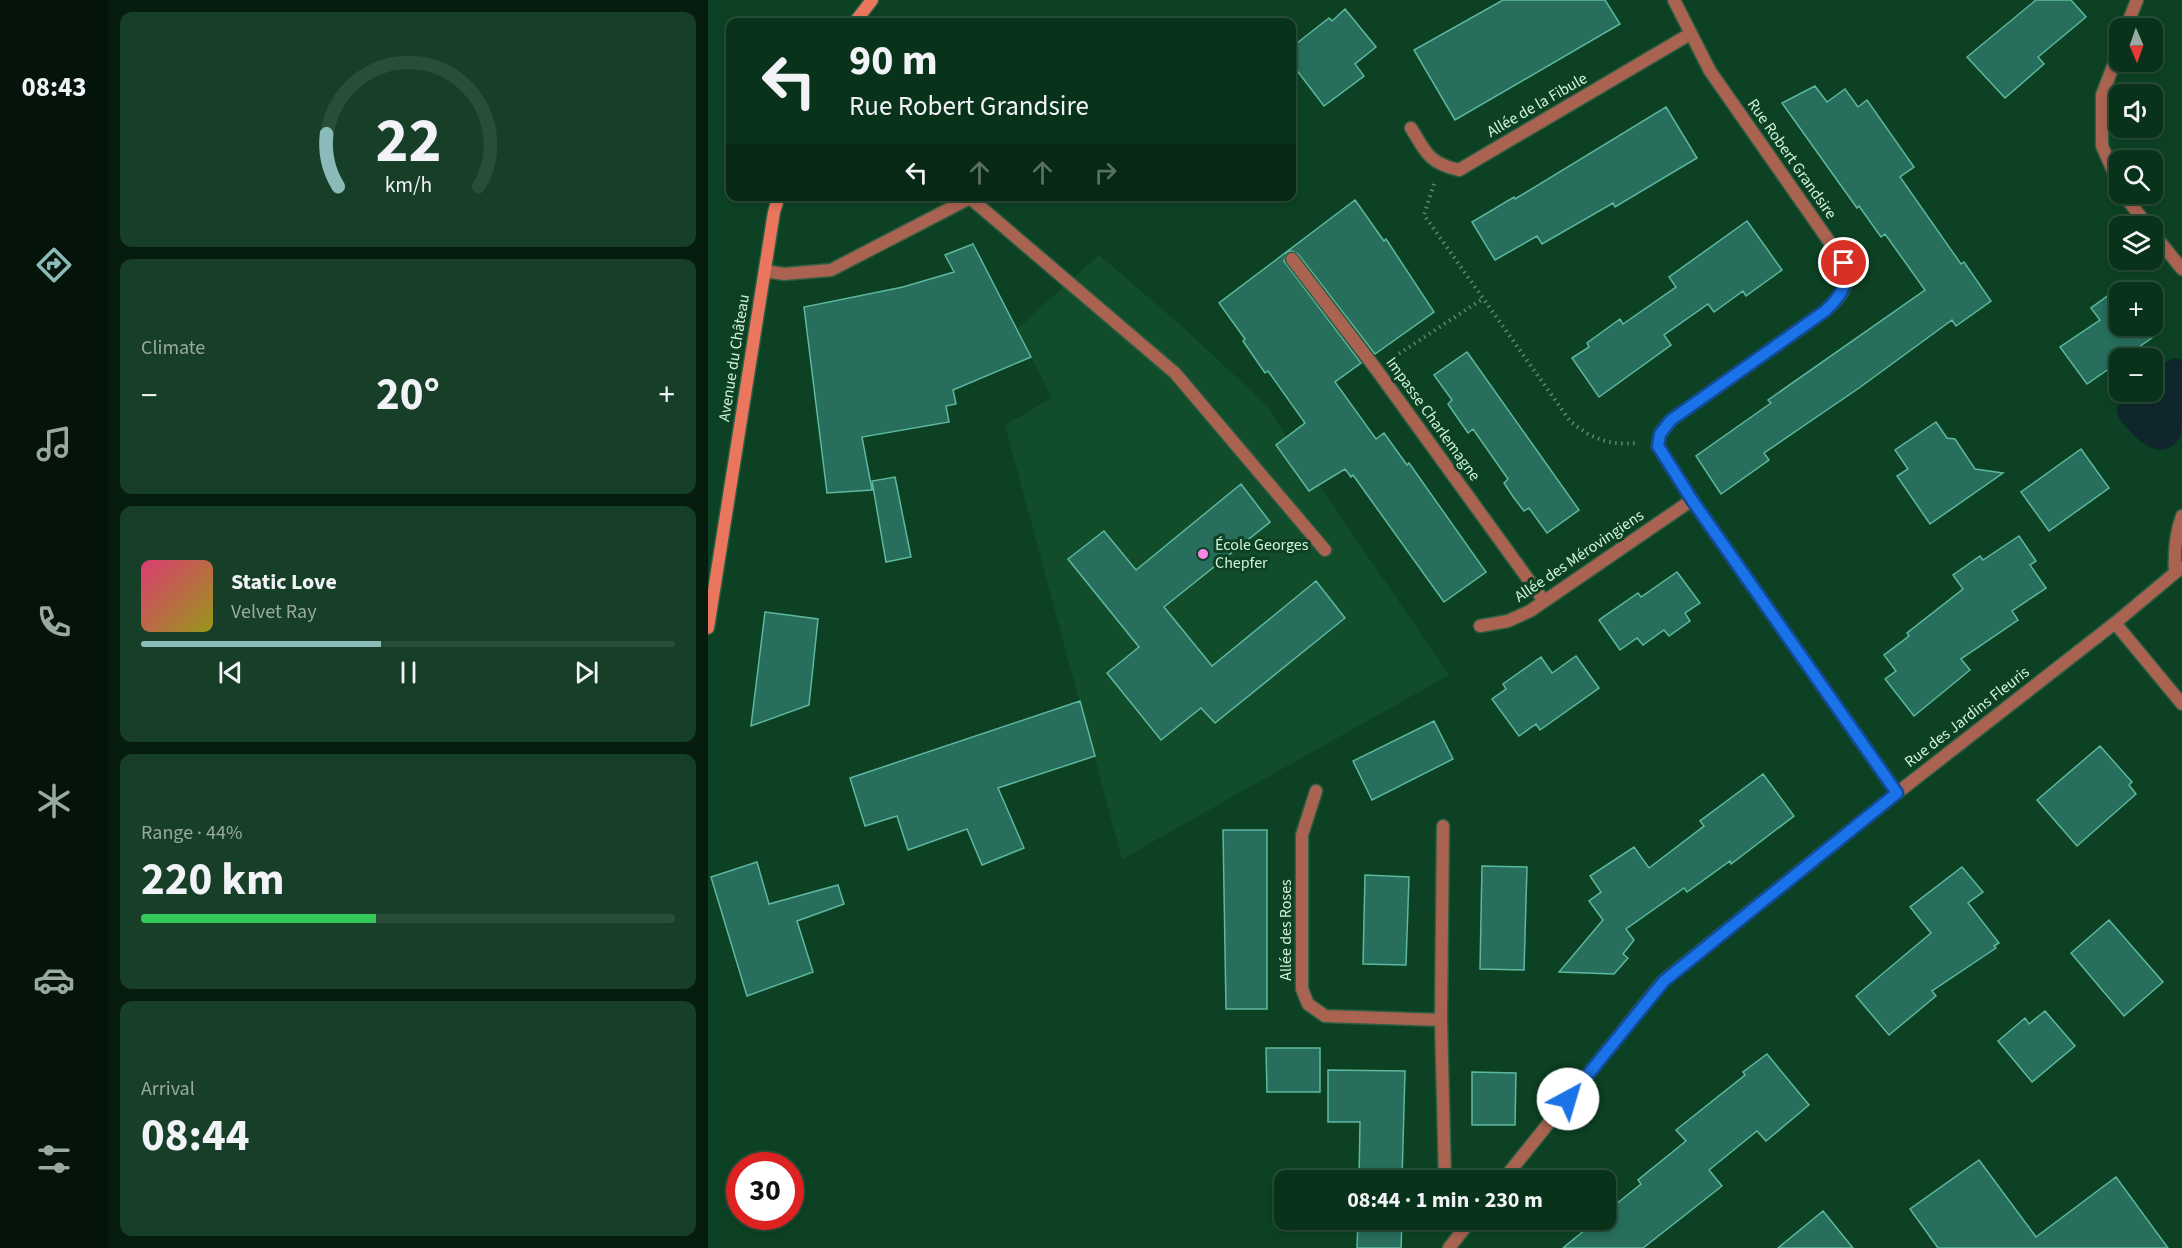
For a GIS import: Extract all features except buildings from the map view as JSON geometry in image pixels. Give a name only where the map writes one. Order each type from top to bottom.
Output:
[{"type":"main road","points":[[858,18],[872,0]]},
{"type":"main road","name":"Avenue du Château","points":[[708,628],[777,201]]},
{"type":"street","name":"Rue Robert Grandsire","points":[[1658,440],[1664,427],[1671,420],[1825,311],[1836,301],[1846,283],[1847,273],[1838,254],[1710,71],[1674,0]]},
{"type":"street","points":[[2130,18],[2137,0]]},
{"type":"street","name":"Allée de la Fibule","points":[[1441,166],[1459,170],[1690,34]]},
{"type":"street","points":[[2109,162],[2102,146],[2102,95],[2111,72]]},
{"type":"street","points":[[1411,128],[1425,153],[1441,166]]},
{"type":"street","points":[[765,271],[784,274],[831,270],[961,201]]},
{"type":"street","points":[[974,201],[1175,373],[1325,550]]},
{"type":"street","points":[[2131,204],[2140,216]]},
{"type":"street","points":[[2163,246],[2182,269]]},
{"type":"street","name":"Impasse Charlemagne","points":[[1292,259],[1376,369],[1544,601]]},
{"type":"street","points":[[1658,440],[1663,456],[1692,500],[1897,793]]},
{"type":"street","name":"Allée des Mérovingiens","points":[[1480,626],[1508,621],[1544,601],[1692,500]]},
{"type":"street","points":[[2179,570],[2174,552],[2182,516]]},
{"type":"street","name":"Rue des Jardins Fleuris","points":[[1511,1170],[1664,981],[2179,570]]},
{"type":"street","points":[[2115,623],[2182,704]]},
{"type":"street","name":"Allée des Roses","points":[[1316,791],[1302,835],[1302,989],[1308,1004],[1325,1016],[1441,1020]]},
{"type":"street","points":[[1443,826],[1441,1020],[1445,1170]]},
{"type":"street","points":[[1449,1248],[1462,1230]]},
{"type":"path","points":[[1441,166],[1424,215],[1570,421],[1581,431],[1608,443],[1627,444],[1658,440]]},
{"type":"path","points":[[1376,369],[1484,298]]},
{"type":"shaded area","name":"École Georges Chepfer","points":[[1099,255],[1185,329],[1268,407],[1286,437],[1449,675],[1122,859],[1005,425],[1052,398],[1017,329]]},
{"type":"water","points":[[2175,358],[2182,360],[2181,435],[2169,448],[2162,450],[2141,442],[2119,419],[2117,408],[2119,402],[2163,402],[2163,364]]},
{"type":"place","name":"École Georges Chepfer","points":[[1203,554]]},
{"type":"route","points":[[1568,1099],[1664,981],[1897,793],[1692,500],[1658,446],[1660,434],[1671,420],[1836,301],[1846,283],[1847,273],[1844,263]]}]
